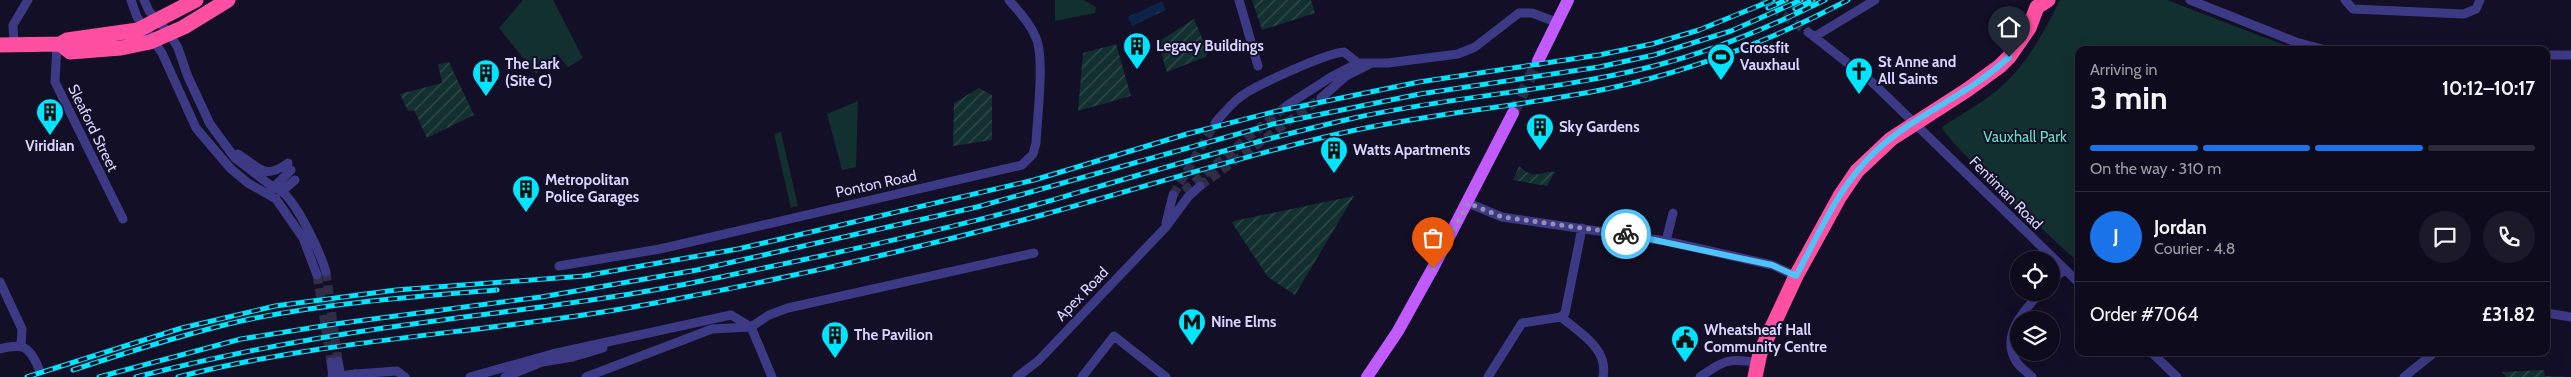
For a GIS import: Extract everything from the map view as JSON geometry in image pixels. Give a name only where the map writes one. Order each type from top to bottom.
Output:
[{"type":"highway","points":[[9,41],[59,44],[67,40],[119,33],[151,24],[196,0]]},
{"type":"highway","points":[[59,44],[70,52],[122,48],[154,40],[189,24],[228,0]]},
{"type":"highway","points":[[1756,370],[1762,348],[1796,276],[1840,196],[1857,170],[1878,149],[2000,66],[2009,57],[2029,28],[2040,2]]},
{"type":"main road","points":[[1538,61],[1568,0]]},
{"type":"main road","points":[[1367,377],[1398,331],[1468,203],[1513,113]]},
{"type":"street","points":[[9,41],[15,21],[28,0]]},
{"type":"street","points":[[131,0],[137,17],[169,33],[210,124],[225,146],[248,170],[276,192],[304,220],[322,274]]},
{"type":"street","points":[[144,0],[154,40],[196,128],[231,169],[255,188],[276,192],[295,180]]},
{"type":"street","name":"Ponton Road","points":[[559,266],[660,248],[1022,164],[1033,154],[1036,143],[1039,59],[1037,40],[1028,22],[1009,0]]},
{"type":"street","points":[[1239,0],[1258,66]]},
{"type":"street","name":"Fentiman Road","points":[[1875,0],[1811,34],[1873,83],[2075,279]]},
{"type":"street","points":[[2190,0],[2296,42],[2311,46]]},
{"type":"street","points":[[2345,0],[2353,9],[2464,14],[2476,9],[2480,0]]},
{"type":"street","points":[[1286,106],[1358,63],[1458,54],[1475,47],[1519,13],[1532,13],[1556,22]]},
{"type":"street","name":"Sleaford Street","points":[[59,44],[55,82],[123,219]]},
{"type":"street","points":[[1215,123],[1240,96],[1330,55],[1344,52],[1358,63]]},
{"type":"street","points":[[2550,56],[2571,55]]},
{"type":"street","points":[[1321,98],[1346,76],[1373,63]]},
{"type":"street","points":[[225,146],[266,172],[277,172],[290,167],[276,192]]},
{"type":"street","points":[[1165,228],[1188,197],[1200,186]]},
{"type":"street","points":[[1165,228],[1184,191]]},
{"type":"street","points":[[1165,228],[1174,195]]},
{"type":"street","points":[[1468,203],[1502,217],[1666,241],[1772,265],[1796,276]]},
{"type":"street","points":[[1666,241],[1673,213]]},
{"type":"street","name":"Apex Road","points":[[1017,377],[1038,361],[1165,228]]},
{"type":"street","points":[[1488,377],[1522,322],[1561,317],[1565,313],[1582,228]]},
{"type":"street","points":[[586,377],[712,329],[751,327],[769,315],[788,308],[1034,253]]},
{"type":"street","points":[[2060,273],[2064,269]]},
{"type":"street","points":[[0,282],[22,328],[21,346]]},
{"type":"street","points":[[2032,377],[2016,362],[2013,355],[2014,332],[2021,314],[2033,301]]},
{"type":"street","points":[[2550,314],[2571,317]]},
{"type":"street","points":[[470,377],[506,366],[612,340],[730,315],[751,327],[772,377]]},
{"type":"street","points":[[1561,317],[1592,342],[1603,360],[1605,368],[1603,377]]},
{"type":"street","points":[[1082,377],[1114,336],[1166,377]]},
{"type":"street","points":[[506,377],[542,362],[573,357],[605,347],[612,340]]},
{"type":"street","points":[[0,349],[21,346],[29,351],[39,370]]},
{"type":"street","points":[[2155,356],[2177,377]]},
{"type":"street","points":[[2404,377],[2430,356]]},
{"type":"street","points":[[1700,377],[1722,362],[1744,360],[1756,370]]},
{"type":"street","points":[[341,377],[334,361],[333,377],[355,374],[397,371],[405,377]]},
{"type":"green space","points":[[523,0],[553,0],[583,58],[568,67],[557,54],[536,74],[499,28]]},
{"type":"green space","points":[[1055,0],[1084,0],[1096,7],[1095,13],[1055,21]]},
{"type":"green space","points":[[1252,0],[1311,0],[1315,13],[1262,30]]},
{"type":"green space","name":"Vauxhall Park","points":[[2060,0],[2167,0],[2287,46],[2075,46],[2075,259],[1962,152],[1942,127],[1990,96],[2006,82],[2025,61]]},
{"type":"green space","points":[[1194,19],[1208,52],[1205,57],[1167,72],[1158,42]]},
{"type":"green space","points":[[1116,44],[1131,96],[1078,111],[1083,53]]},
{"type":"green space","points":[[449,62],[474,115],[427,138],[414,110],[408,111],[400,94],[442,83],[438,64]]},
{"type":"green space","points":[[979,88],[992,95],[992,140],[953,146],[954,103]]},
{"type":"green space","points":[[858,101],[856,167],[842,170],[827,114]]},
{"type":"green space","points":[[781,132],[798,206],[791,208],[774,134]]},
{"type":"green space","points":[[1519,166],[1525,171],[1534,174],[1555,172],[1547,186],[1513,180]]},
{"type":"green space","points":[[1354,196],[1295,295],[1268,277],[1232,223],[1234,221]]},
{"type":"green space","points":[[2544,370],[2545,376],[2571,377],[2506,377],[2502,372]]},
{"type":"water","points":[[1162,1],[1166,10],[1132,26],[1128,17]]},
{"type":"tunnel","points":[[1761,0],[1808,32]]},
{"type":"tunnel","points":[[1513,113],[1538,61]]},
{"type":"tunnel","points":[[1200,186],[1321,98]]},
{"type":"tunnel","points":[[1184,191],[1286,106]]},
{"type":"tunnel","points":[[1173,195],[1215,123]]},
{"type":"tunnel","points":[[326,272],[338,361]]},
{"type":"tunnel","points":[[317,275],[331,362]]},
{"type":"railway","points":[[27,377],[182,328],[275,306],[396,290],[584,276],[738,249],[1034,180],[1187,134],[1273,112],[1419,82],[1599,55],[1652,44],[1699,30],[1773,0]]},
{"type":"railway","points":[[1768,8],[1786,0]]},
{"type":"railway","points":[[99,377],[241,339],[335,324],[541,297],[697,270],[977,207],[1273,124],[1420,94],[1599,67],[1654,55],[1731,31],[1801,0]]},
{"type":"railway","points":[[1795,9],[1813,0]]},
{"type":"railway","points":[[136,377],[259,349],[425,322],[630,294],[878,244],[1001,214],[1159,169],[1354,118],[1391,110],[1580,82],[1654,66],[1741,38],[1825,0]]},
{"type":"railway","points":[[178,377],[297,353],[536,322],[655,303],[850,263],[1042,215],[1229,162],[1342,133],[1408,120],[1540,101],[1638,82],[1730,53],[1790,29],[1848,0]]},
{"type":"railway","points":[[73,370],[135,350],[241,321],[368,301],[497,290]]},
{"type":"way so far","points":[[1433,268],[1468,203],[1502,217],[1626,234]]},
{"type":"place","name":"Legacy Buildings","points":[[1137,70]]},
{"type":"place","name":"Crossfit Vauxhaul","points":[[1721,81]]},
{"type":"place","name":"St Anne and All Saints","points":[[1859,95]]},
{"type":"place","name":"The Lark (Site C)","points":[[486,97]]},
{"type":"place","name":"Viridian","points":[[50,136]]},
{"type":"place","name":"Sky Gardens","points":[[1540,151]]},
{"type":"place","name":"Watts Apartments","points":[[1334,174]]},
{"type":"place","name":"Metropolitan Police Garages","points":[[526,213]]},
{"type":"place","name":"Nine Elms","points":[[1192,346]]},
{"type":"place","name":"The Pavilion","points":[[835,359]]},
{"type":"place","name":"Wheatsheaf Hall Community Centre","points":[[1685,363]]},
{"type":"route","points":[[1626,234],[1772,265],[1796,276],[1840,196],[1857,170],[1878,149],[1967,90],[2000,66],[2009,57]]}]
